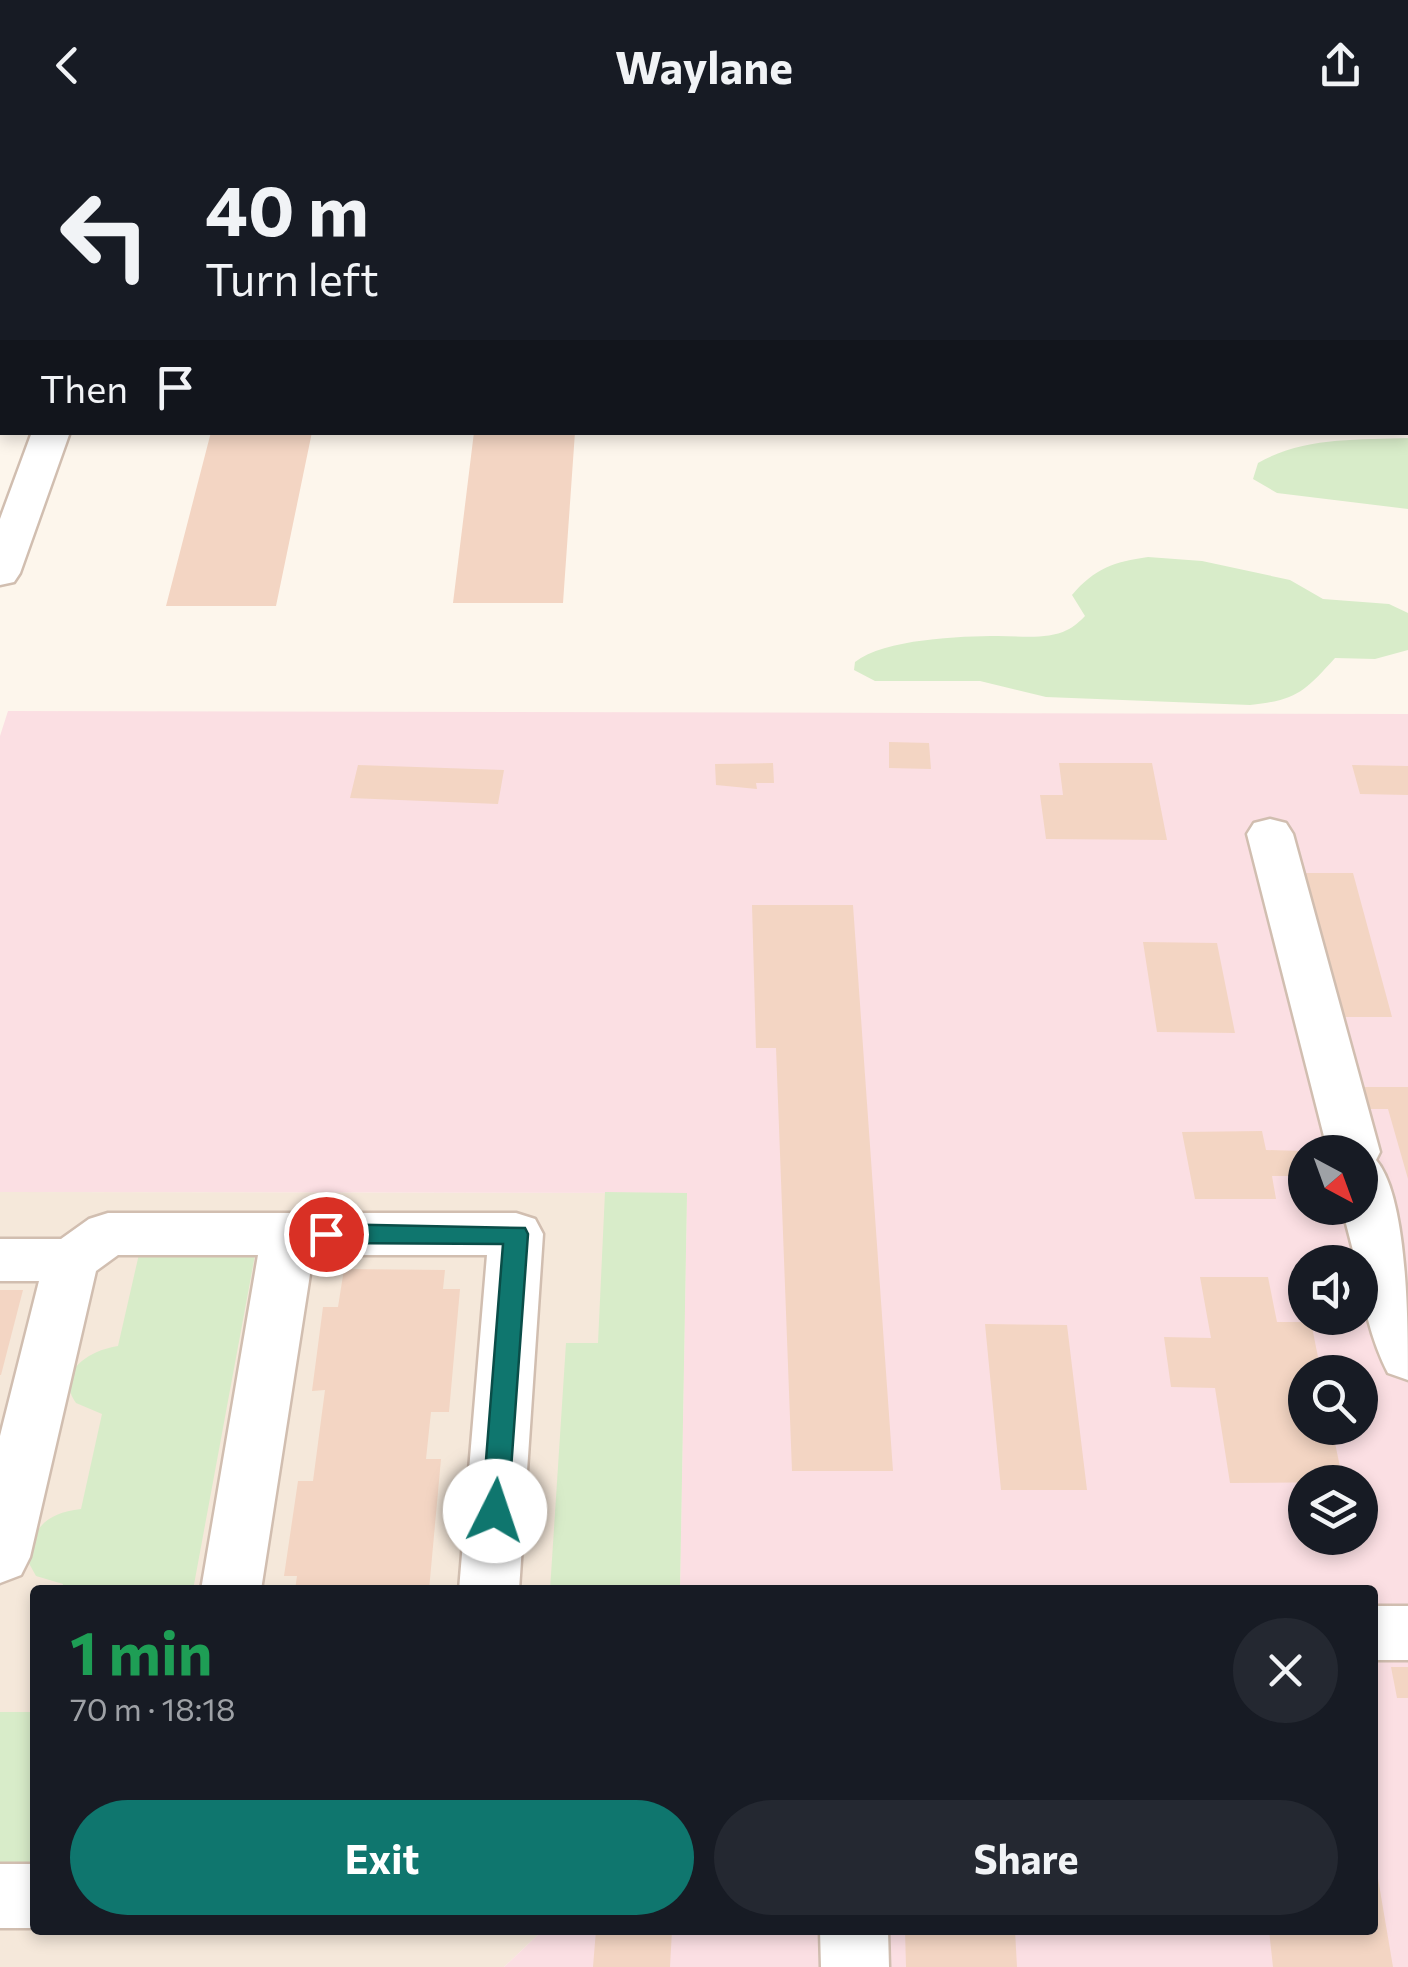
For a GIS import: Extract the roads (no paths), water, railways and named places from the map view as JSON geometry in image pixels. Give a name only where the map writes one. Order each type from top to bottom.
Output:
[{"type":"street","points":[[0,574],[50,435]]},
{"type":"street","points":[[1270,834],[1350,1135]]},
{"type":"street","points":[[1373,1225],[1408,1357]]},
{"type":"street","points":[[0,1260],[71,1260],[108,1234],[516,1234],[489,1585]]},
{"type":"street","points":[[232,1585],[289,1234]]},
{"type":"street","points":[[0,1557],[71,1260]]},
{"type":"street","points":[[1378,1633],[1408,1633]]},
{"type":"street","points":[[0,1896],[30,1896]]},
{"type":"street","points":[[854,1935],[855,1967]]}]
